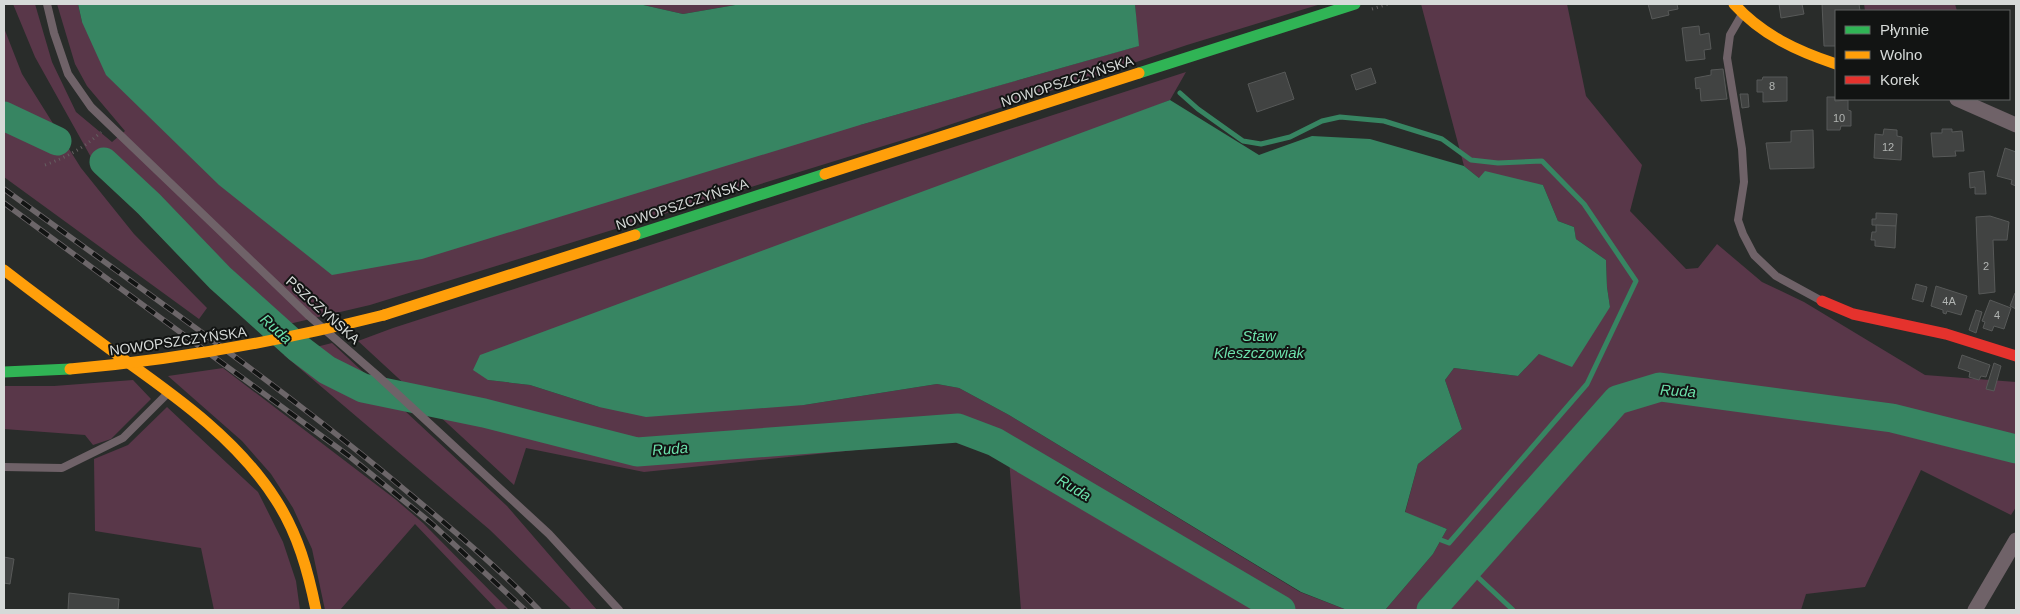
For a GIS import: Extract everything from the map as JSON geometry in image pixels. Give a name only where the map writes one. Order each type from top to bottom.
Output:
[{"type":"main road","name":"NOWOPSZCZYŃSKA","points":[[4,372],[153,362],[221,352],[277,341],[384,315],[1355,4]]},
{"type":"main road","points":[[1734,4],[1742,14],[1774,39],[1808,56],[1835,64]]},
{"type":"main road","points":[[4,270],[202,417],[242,454],[272,492],[290,525],[303,555],[316,610]]},
{"type":"main road","points":[[1822,301],[1854,314],[1946,334],[2016,356]]},
{"type":"street","points":[[1959,100],[2016,125]]},
{"type":"street","points":[[1975,610],[2016,540]]},
{"type":"lane","name":"PSZCZYŃSKA","points":[[47,4],[54,33],[68,74],[91,107],[309,316],[419,413],[549,534],[619,610]]},
{"type":"lane","points":[[1742,14],[1730,35],[1727,58],[1742,149],[1744,182],[1738,220],[1754,255],[1776,276],[1822,301]]},
{"type":"lane","points":[[4,467],[62,468],[123,438],[169,392]]},
{"type":"path","points":[[45,164],[64,158],[79,150],[109,125]]},
{"type":"shaded area","points":[[13,4],[35,4],[52,62],[76,112],[112,142],[125,131],[87,86],[75,64],[57,4],[78,4],[82,22],[860,125],[1138,46],[1135,4],[1321,4],[1187,45],[919,135],[370,305],[259,331],[147,223],[97,168],[35,57]]},
{"type":"shaded area","points":[[639,4],[741,4],[683,14]]},
{"type":"shaded area","points":[[1421,4],[1567,4],[1586,96],[1642,165],[1630,211],[1686,269],[1698,268],[1717,244],[1762,282],[1804,302],[1925,375],[2016,382],[2016,507],[2011,515],[1921,470],[1865,587],[1806,594],[1801,610],[1379,610],[1386,609],[1433,554],[1447,529],[1405,513],[1418,464],[1462,429],[1445,380],[1454,368],[1518,376],[1539,354],[1610,307],[1606,260],[1576,239],[1574,227],[1558,221],[1543,185],[1479,178],[1464,166]]},
{"type":"shaded area","points":[[1864,4],[1955,4],[1957,10],[1865,10]]},
{"type":"shaded area","points":[[4,28],[22,74],[81,168],[134,234],[207,308],[199,319],[4,177]]},
{"type":"shaded area","points":[[1186,72],[1170,100],[488,380],[530,385],[599,407],[804,405],[937,384],[959,388],[1009,415],[1300,592],[1347,610],[1021,610],[1009,459],[961,439],[644,472],[526,448],[514,485],[358,341],[393,328]]},
{"type":"shaded area","points":[[332,343],[507,506],[597,610],[572,610],[490,530],[284,355]]},
{"type":"shaded area","points":[[223,368],[395,499],[423,523],[509,610],[497,610],[415,524],[340,610],[325,610],[312,549],[293,508],[271,474],[242,441],[168,376]]},
{"type":"shaded area","points":[[133,380],[151,399],[111,439],[93,445],[85,435],[4,429],[4,386],[54,386]]},
{"type":"shaded area","points":[[167,407],[258,492],[283,542],[296,581],[300,610],[214,610],[201,548],[95,531],[94,459],[128,445]]},
{"type":"water","points":[[78,4],[639,4],[683,14],[741,4],[1135,4],[1139,46],[860,125],[422,259],[332,275],[219,185],[106,75],[82,22]]},
{"type":"water","name":"Staw Kleszczowiak","points":[[1170,100],[1259,155],[1312,136],[1370,139],[1464,166],[1479,178],[1485,171],[1543,185],[1558,221],[1574,227],[1576,239],[1606,260],[1610,307],[1572,367],[1539,354],[1518,376],[1454,368],[1445,380],[1462,429],[1418,464],[1405,512],[1447,529],[1433,554],[1386,609],[1347,610],[1301,592],[1009,415],[959,388],[937,384],[804,405],[646,417],[599,407],[530,385],[488,380],[473,370],[480,355]]},
{"type":"building","points":[[1648,4],[1677,4],[1678,9],[1668,11],[1669,15],[1652,19]]},
{"type":"building","points":[[1779,4],[1802,4],[1804,14],[1781,18]]},
{"type":"building","points":[[1822,4],[1859,4],[1860,10],[1835,10],[1835,46],[1824,46]]},
{"type":"building","points":[[1699,26],[1700,35],[1709,33],[1711,49],[1704,50],[1705,59],[1686,61],[1682,28]]},
{"type":"building","points":[[1371,68],[1376,83],[1356,90],[1351,75]]},
{"type":"building","points":[[1723,69],[1727,99],[1701,101],[1700,88],[1696,89],[1695,78],[1711,75],[1711,70]]},
{"type":"building","points":[[1285,72],[1294,99],[1257,112],[1248,84]]},
{"type":"building","points":[[1763,77],[1787,77],[1787,101],[1763,102],[1763,92],[1757,92],[1757,80],[1762,80]]},
{"type":"building","points":[[1740,94],[1748,94],[1749,107],[1742,108]]},
{"type":"building","points":[[1827,97],[1835,97],[1835,101],[1848,100],[1848,110],[1851,111],[1851,126],[1841,126],[1840,130],[1827,130]]},
{"type":"building","points":[[1884,129],[1897,130],[1897,136],[1902,137],[1901,160],[1874,158],[1875,134],[1883,135]]},
{"type":"building","points":[[1942,129],[1952,129],[1952,132],[1962,131],[1964,151],[1955,151],[1956,156],[1933,157],[1931,133],[1942,133]]},
{"type":"building","points":[[1813,130],[1814,168],[1770,169],[1766,143],[1791,142],[1791,131]]},
{"type":"building","points":[[2005,148],[2016,152],[2016,186],[2011,184],[2012,180],[1997,176]]},
{"type":"building","points":[[1984,171],[1986,194],[1975,194],[1975,187],[1970,188],[1969,173]]},
{"type":"building","points":[[1876,213],[1897,214],[1896,226],[1872,225],[1872,219],[1876,219]]},
{"type":"building","points":[[1990,216],[2009,222],[2007,240],[1993,240],[1995,292],[1979,294],[1976,217]]},
{"type":"building","points":[[1876,225],[1896,226],[1895,248],[1875,246],[1875,240],[1871,240],[1872,232],[1876,232]]},
{"type":"building","points":[[1916,284],[1927,287],[1923,302],[1912,299]]},
{"type":"building","points":[[1936,286],[1967,296],[1961,315],[1947,311],[1946,314],[1943,313],[1943,310],[1931,306]]},
{"type":"building","points":[[2016,294],[2016,309],[2010,306]]},
{"type":"building","points":[[1990,300],[2011,308],[2004,329],[1994,326],[1992,331],[1983,328],[1985,322],[1982,321]]},
{"type":"building","points":[[1976,310],[1982,312],[1976,333],[1969,330]]},
{"type":"building","points":[[1962,355],[1990,365],[1986,377],[1981,376],[1979,380],[1969,377],[1970,372],[1958,368]]},
{"type":"building","points":[[1994,363],[2001,366],[1994,391],[1986,389]]},
{"type":"building","points":[[4,557],[14,559],[10,584],[4,583]]},
{"type":"building","points":[[69,593],[119,599],[118,610],[68,610]]},
{"type":"waterway","points":[[1180,93],[1198,109],[1243,141],[1261,144],[1290,137],[1322,121],[1340,117],[1384,121],[1442,139],[1471,160],[1498,163],[1542,161],[1584,204],[1636,281],[1587,384],[1449,543],[1441,540]]},
{"type":"waterway","name":"Ruda","points":[[4,116],[57,141]]},
{"type":"waterway","name":"Ruda","points":[[104,162],[149,204],[220,278],[298,348],[327,370],[363,388],[484,413],[637,452],[958,428],[995,442],[1281,610]]},
{"type":"waterway","name":"Ruda","points":[[1431,610],[1617,400],[1660,387],[1892,418],[2016,449]]},
{"type":"waterway","points":[[1468,568],[1513,610]]},
{"type":"railway","points":[[4,189],[200,331],[345,441],[467,543],[539,610]]},
{"type":"railway","points":[[4,203],[349,456],[431,523],[525,610]]},
{"type":"traffic: fast","points":[[1139,73],[1355,4]]},
{"type":"traffic: fast","points":[[635,235],[825,174]]},
{"type":"traffic: fast","points":[[4,372],[70,369]]},
{"type":"traffic: slow","points":[[1734,4],[1756,25],[1781,41],[1808,54],[1835,64]]},
{"type":"traffic: slow","points":[[825,174],[1139,73]]},
{"type":"traffic: slow","points":[[384,315],[635,235]]},
{"type":"traffic: slow","points":[[4,270],[188,407],[208,423],[245,459],[284,513],[306,567],[316,610]]},
{"type":"traffic: slow","points":[[70,369],[189,355],[267,341],[384,315]]},
{"type":"traffic: jam","points":[[1822,301],[1853,314],[1946,334],[2016,356]]}]
